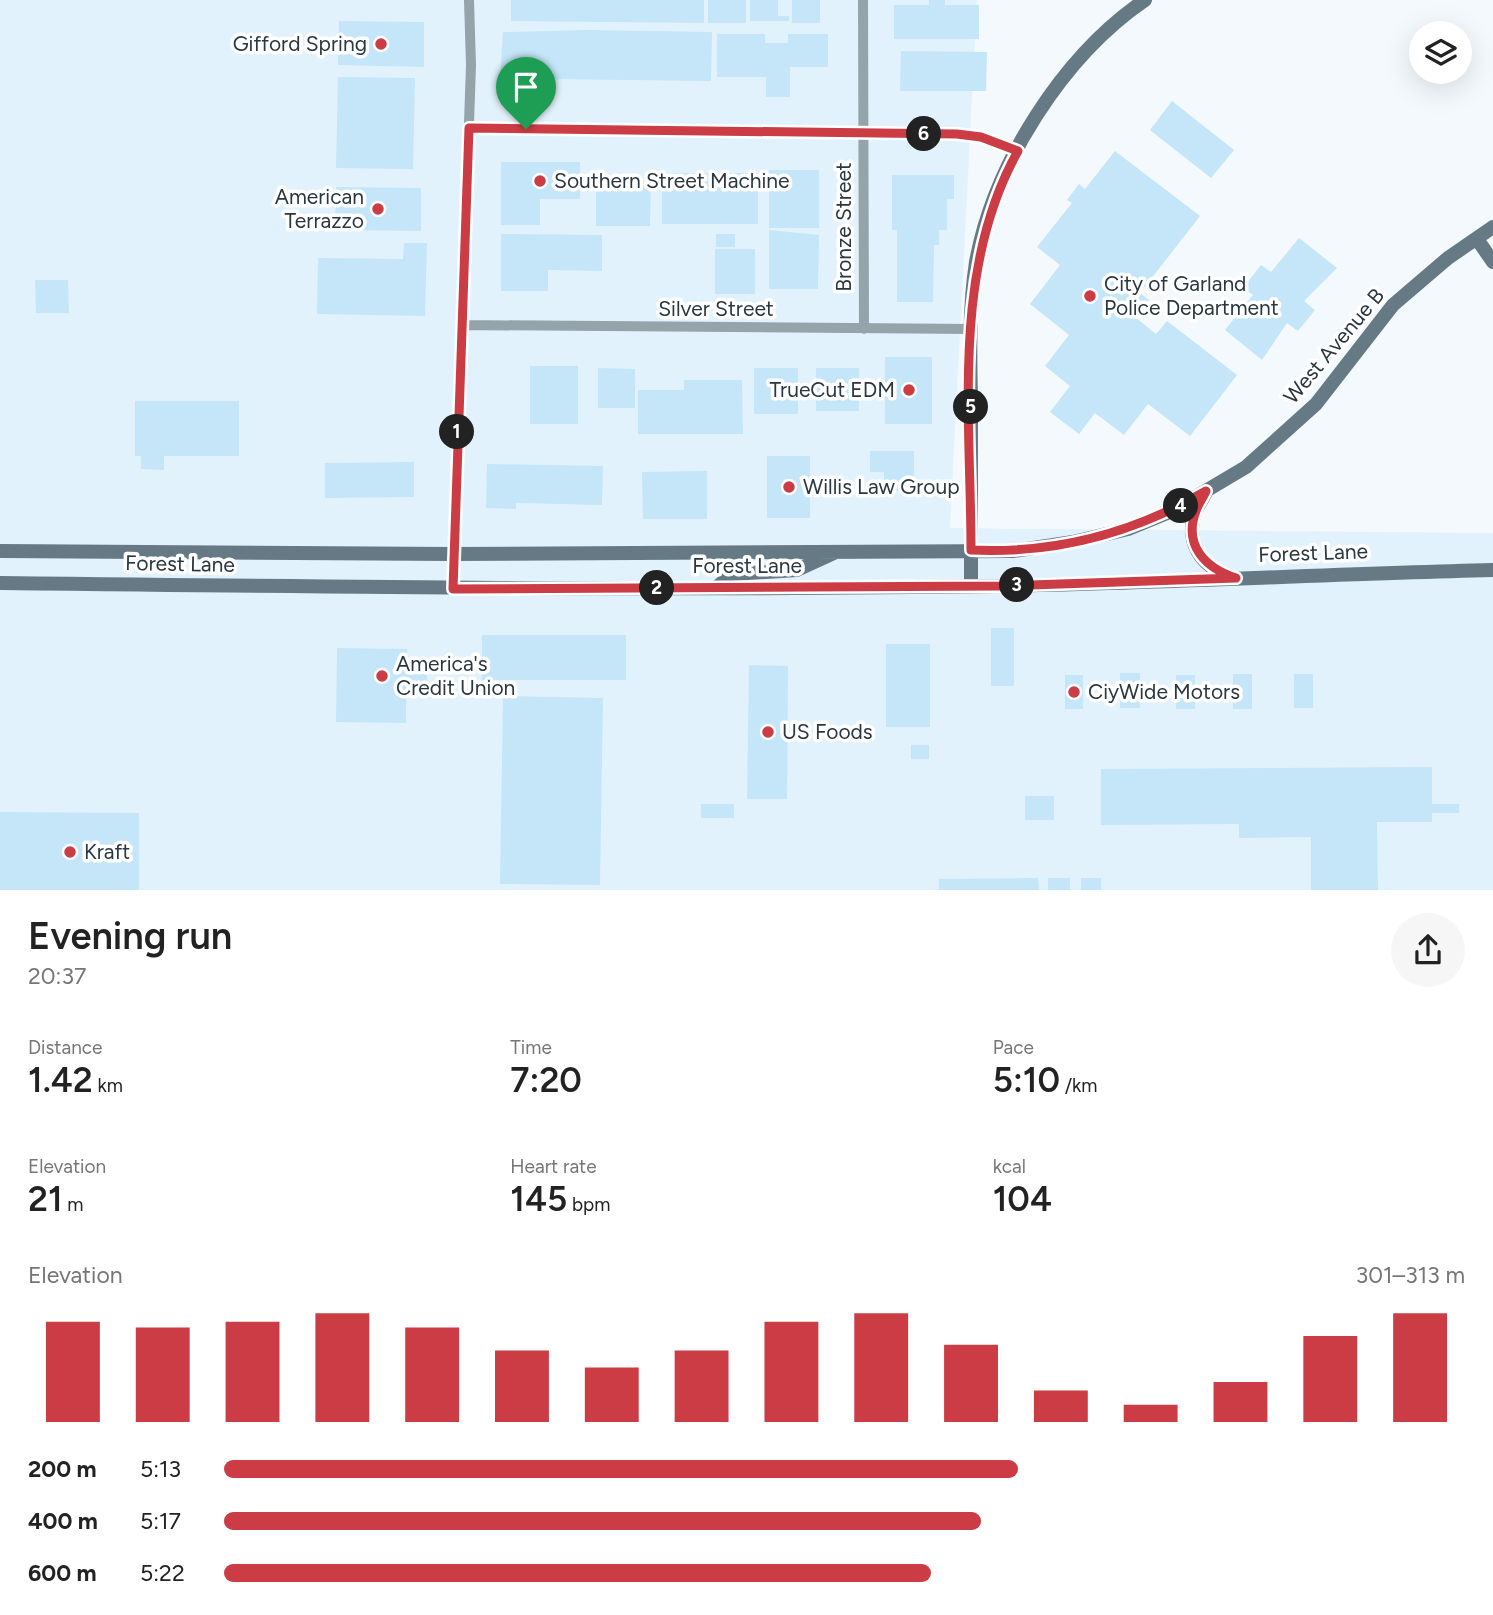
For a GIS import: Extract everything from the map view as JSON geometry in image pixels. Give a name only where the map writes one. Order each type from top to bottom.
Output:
[{"type":"main road","points":[[971,586],[971,329],[976,263],[982,235],[1005,173],[1040,111],[1081,55],[1122,16],[1145,0]]},
{"type":"main road","name":"West Avenue B","points":[[1206,491],[1245,467],[1294,426],[1316,404],[1393,305],[1448,258],[1493,227]]},
{"type":"main road","points":[[1477,239],[1493,262]]},
{"type":"main road","points":[[1206,491],[1195,513],[1194,544],[1205,563],[1220,573],[1236,578]]},
{"type":"main road","name":"Forest Lane","points":[[0,551],[452,554],[1013,551],[1102,537],[1172,511],[1206,491]]},
{"type":"main road","points":[[717,587],[732,574],[797,570],[839,551]]},
{"type":"main road","name":"Forest Lane","points":[[0,583],[453,589],[971,586],[1493,570]]},
{"type":"street","points":[[453,589],[452,554],[469,128],[469,0]]},
{"type":"street","name":"Bronze Street","points":[[863,0],[864,329]]},
{"type":"street","points":[[469,128],[957,134],[981,137],[1018,151]]},
{"type":"street","name":"Silver Street","points":[[462,325],[971,329]]},
{"type":"shaded area","points":[[0,0],[977,0],[950,528],[1493,533],[1493,890],[0,890]]},
{"type":"building","points":[[511,0],[704,0],[704,23],[511,21]]},
{"type":"building","points":[[708,0],[746,0],[746,23],[708,23]]},
{"type":"building","points":[[750,0],[778,0],[778,16],[789,16],[789,21],[750,21]]},
{"type":"building","points":[[792,0],[820,0],[820,23],[792,23]]},
{"type":"building","points":[[929,0],[945,0],[945,5],[979,5],[979,39],[894,39],[894,5],[929,5]]},
{"type":"building","name":"Gifford Spring","points":[[339,21],[424,22],[424,67],[338,65]]},
{"type":"building","points":[[503,32],[712,32],[711,81],[540,79],[540,92],[499,91]]},
{"type":"building","points":[[717,34],[765,34],[765,43],[788,43],[788,34],[828,34],[828,67],[790,67],[790,97],[766,97],[766,77],[717,77]]},
{"type":"building","points":[[901,51],[987,52],[986,91],[900,91]]},
{"type":"building","points":[[338,77],[415,78],[413,169],[336,168]]},
{"type":"building","points":[[1172,101],[1234,150],[1211,178],[1150,130]]},
{"type":"building","name":"City of Garland Police Department","points":[[1115,151],[1200,216],[1140,293],[1149,300],[1135,317],[1156,334],[1167,321],[1237,375],[1190,436],[1148,404],[1124,435],[1095,413],[1079,434],[1050,412],[1070,386],[1045,366],[1069,335],[1030,304],[1060,265],[1037,247],[1072,203],[1067,200],[1079,184],[1085,189]]},
{"type":"building","name":"Southern Street Machine","points":[[501,162],[580,162],[580,199],[540,199],[540,225],[501,225]]},
{"type":"building","points":[[769,170],[819,170],[819,228],[769,228]]},
{"type":"building","points":[[662,173],[758,173],[758,224],[662,224]]},
{"type":"building","points":[[892,175],[954,175],[954,199],[947,199],[947,230],[939,230],[939,245],[934,245],[933,302],[897,302],[897,230],[892,230]]},
{"type":"building","points":[[596,182],[651,183],[650,226],[596,226]]},
{"type":"building","name":"American Terrazzo","points":[[336,187],[421,188],[421,231],[335,230]]},
{"type":"building","points":[[769,230],[819,235],[818,289],[769,289]]},
{"type":"building","points":[[501,234],[602,235],[602,271],[548,270],[548,291],[501,291]]},
{"type":"building","points":[[716,234],[735,234],[735,247],[716,247]]},
{"type":"building","points":[[1299,238],[1337,268],[1304,301],[1315,310],[1298,331],[1287,323],[1262,360],[1225,330],[1253,295],[1243,288],[1261,265],[1271,272]]},
{"type":"building","points":[[404,243],[427,243],[425,316],[317,314],[318,258],[403,259]]},
{"type":"building","points":[[715,249],[755,249],[755,294],[715,294]]},
{"type":"building","points":[[35,280],[68,280],[69,313],[36,313]]},
{"type":"building","name":"TrueCut EDM","points":[[885,357],[932,357],[932,424],[885,424]]},
{"type":"building","points":[[530,366],[578,366],[578,424],[530,424]]},
{"type":"building","points":[[598,368],[635,369],[635,408],[598,408]]},
{"type":"building","points":[[754,368],[798,368],[798,414],[754,414]]},
{"type":"building","points":[[816,368],[859,368],[859,411],[816,411]]},
{"type":"building","points":[[684,380],[742,380],[743,434],[638,434],[638,390],[684,390]]},
{"type":"building","points":[[135,401],[239,401],[239,456],[164,456],[164,470],[141,469],[141,456],[135,456]]},
{"type":"building","points":[[870,451],[914,451],[914,491],[884,491],[884,472],[870,472]]},
{"type":"building","name":"Willis Law Group","points":[[767,456],[810,456],[810,518],[767,518]]},
{"type":"building","points":[[414,462],[414,497],[325,498],[325,463]]},
{"type":"building","points":[[487,464],[603,466],[602,505],[516,503],[516,509],[486,508]]},
{"type":"building","points":[[707,471],[707,519],[643,519],[642,472]]},
{"type":"building","points":[[991,628],[1014,628],[1014,686],[991,686]]},
{"type":"building","points":[[482,635],[626,635],[626,680],[482,680]]},
{"type":"building","points":[[886,644],[930,644],[930,727],[886,727]]},
{"type":"building","name":"America's Credit Union","points":[[337,648],[407,649],[407,660],[427,661],[427,692],[406,692],[406,723],[336,722]]},
{"type":"building","name":"US Foods","points":[[749,665],[788,666],[787,799],[747,799]]},
{"type":"building","points":[[1120,673],[1140,673],[1140,708],[1120,708]]},
{"type":"building","points":[[1233,674],[1252,674],[1252,709],[1233,709]]},
{"type":"building","points":[[1294,674],[1313,674],[1313,708],[1294,708]]},
{"type":"building","name":"CiyWide Motors","points":[[1065,675],[1083,675],[1083,709],[1065,709]]},
{"type":"building","points":[[1176,675],[1195,675],[1195,709],[1176,709]]},
{"type":"building","points":[[503,696],[603,698],[600,885],[500,884]]},
{"type":"building","points":[[911,745],[929,745],[929,759],[911,759]]},
{"type":"building","points":[[1432,767],[1432,804],[1459,804],[1459,813],[1432,813],[1432,822],[1377,822],[1378,890],[1311,890],[1311,837],[1239,838],[1239,824],[1101,825],[1101,769]]},
{"type":"building","points":[[1025,796],[1054,796],[1054,820],[1025,820]]},
{"type":"building","points":[[701,804],[734,804],[734,818],[701,818]]},
{"type":"building","name":"Kraft","points":[[0,812],[139,813],[139,890],[0,890]]},
{"type":"building","points":[[1038,878],[1039,890],[939,890],[939,879]]},
{"type":"building","points":[[1048,878],[1070,878],[1070,890],[1048,890]]},
{"type":"building","points":[[1081,878],[1101,878],[1101,890],[1081,890]]},
{"type":"place","name":"Gifford Spring","points":[[381,44]]},
{"type":"place","name":"Southern Street Machine","points":[[540,181]]},
{"type":"place","name":"American Terrazzo","points":[[378,209]]},
{"type":"place","name":"City of Garland Police Department","points":[[1090,296]]},
{"type":"place","name":"TrueCut EDM","points":[[909,390]]},
{"type":"place","name":"Willis Law Group","points":[[789,487]]},
{"type":"place","name":"America's Credit Union","points":[[382,676]]},
{"type":"place","name":"CiyWide Motors","points":[[1074,692]]},
{"type":"place","name":"US Foods","points":[[768,732]]},
{"type":"place","name":"Kraft","points":[[70,852]]},
{"type":"route","points":[[469,128],[526,129],[957,134],[981,137],[1018,151],[1005,173],[982,235],[976,263],[971,329],[971,550],[1013,551],[1102,537],[1172,511],[1206,491],[1195,513],[1192,536],[1194,544],[1205,563],[1220,573],[1236,578],[1000,586],[453,589],[452,542],[469,128]]}]
